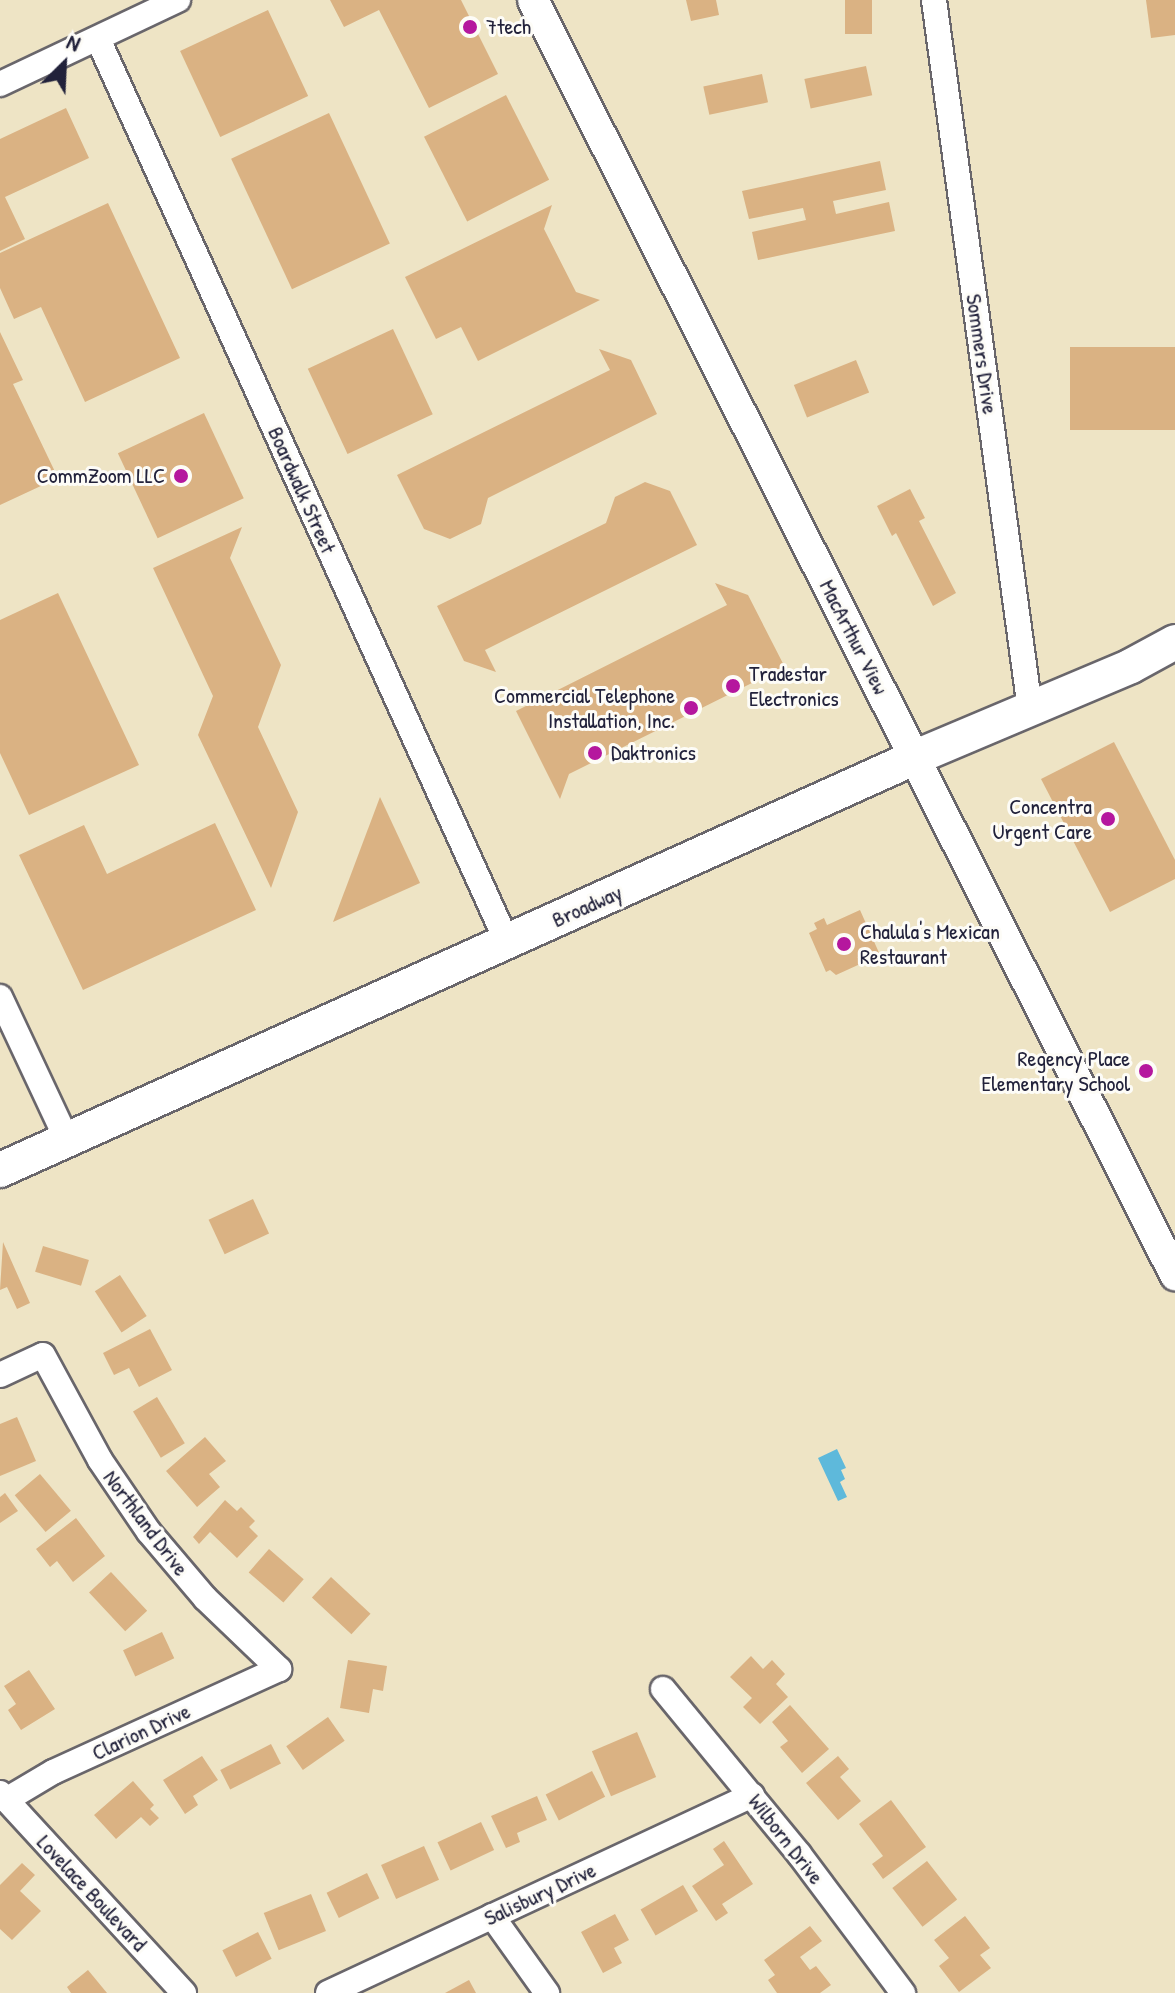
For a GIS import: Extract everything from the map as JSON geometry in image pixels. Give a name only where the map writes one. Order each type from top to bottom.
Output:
[{"type":"main road","name":"Broadway","points":[[0,1170],[916,757],[1131,666],[1175,642]]},
{"type":"street","points":[[0,84],[178,0]]},
{"type":"street","name":"MacArthur View","points":[[533,0],[685,308],[916,757],[1175,1275]]},
{"type":"street","name":"Sommers Drive","points":[[934,0],[1030,709]]},
{"type":"street","name":"Boardwalk Street","points":[[98,39],[507,942]]},
{"type":"street","points":[[0,997],[67,1140]]},
{"type":"street","name":"Northland Drive","points":[[0,1375],[43,1355],[100,1460],[149,1532],[205,1598],[279,1669]]},
{"type":"street","name":"Clarion Drive","points":[[3,1797],[279,1669]]},
{"type":"street","name":"Wilborn Drive","points":[[663,1689],[752,1795],[903,1993]]},
{"type":"street","name":"Salisbury Drive","points":[[328,1993],[752,1795]]},
{"type":"street","name":"Lovelace Boulevard","points":[[3,1797],[184,1993]]},
{"type":"street","points":[[492,1916],[547,1993]]},
{"type":"water","points":[[837,1449],[846,1468],[841,1470],[845,1479],[840,1482],[847,1497],[838,1501],[818,1458]]},
{"type":"building","points":[[330,0],[461,0],[498,74],[429,108],[379,10],[344,27]]},
{"type":"building","points":[[686,0],[716,0],[719,15],[691,21]]},
{"type":"building","points":[[845,0],[872,0],[872,34],[845,34]]},
{"type":"building","points":[[1146,0],[1175,0],[1175,35],[1151,38]]},
{"type":"building","points":[[268,10],[308,96],[220,137],[180,51]]},
{"type":"building","points":[[866,66],[872,95],[811,108],[804,79]]},
{"type":"building","points":[[762,74],[768,102],[709,115],[703,86]]},
{"type":"building","points":[[506,95],[549,180],[467,221],[424,137]]},
{"type":"building","points":[[66,108],[89,158],[5,197],[25,239],[0,251],[0,139]]},
{"type":"building","points":[[329,113],[390,244],[292,289],[231,159]]},
{"type":"building","points":[[880,161],[886,190],[833,201],[836,214],[889,202],[895,231],[758,260],[752,232],[806,220],[803,208],[749,219],[742,191]]},
{"type":"building","points":[[108,203],[180,358],[85,402],[41,307],[14,319],[0,288],[0,253]]},
{"type":"building","points":[[552,205],[544,229],[576,292],[600,300],[478,361],[461,327],[436,339],[405,277]]},
{"type":"building","points":[[393,329],[433,414],[348,454],[308,369]]},
{"type":"building","points":[[0,332],[23,380],[13,384],[58,478],[0,505]]},
{"type":"building","points":[[1070,347],[1175,347],[1175,430],[1070,430]]},
{"type":"building","points":[[599,349],[631,360],[657,414],[488,498],[481,524],[450,539],[424,529],[397,475],[610,370]]},
{"type":"building","points":[[856,360],[869,392],[807,418],[794,385]]},
{"type":"building","name":"CommZoom LLC","points":[[204,413],[244,498],[158,538],[118,453]]},
{"type":"building","points":[[645,482],[670,491],[697,545],[485,650],[496,672],[464,661],[437,606],[606,523],[615,497]]},
{"type":"building","points":[[910,489],[925,518],[919,521],[956,593],[933,606],[896,533],[892,536],[877,506]]},
{"type":"building","points":[[242,527],[230,558],[281,665],[258,727],[298,812],[271,888],[198,735],[213,696],[153,568]]},
{"type":"building","points":[[715,583],[748,595],[793,683],[768,675],[569,774],[560,799],[516,711],[727,605]]},
{"type":"building","points":[[58,593],[139,765],[29,815],[0,753],[0,620]]},
{"type":"building","name":"Concentra Urgent Care","points":[[1114,742],[1175,860],[1175,879],[1110,912],[1041,779]]},
{"type":"building","points":[[380,797],[420,883],[333,922]]},
{"type":"building","points":[[215,823],[256,910],[83,990],[19,855],[84,825],[107,874]]},
{"type":"building","name":"Chalula's Mexican Restaurant","points":[[860,910],[880,955],[836,975],[830,970],[826,972],[809,933],[817,929],[814,923],[824,918],[827,925]]},
{"type":"building","points":[[253,1199],[269,1233],[225,1254],[209,1220]]},
{"type":"building","points":[[3,1242],[30,1303],[17,1309],[7,1287],[0,1290]]},
{"type":"building","points":[[43,1246],[89,1260],[81,1286],[35,1272]]},
{"type":"building","points":[[120,1275],[147,1316],[122,1332],[95,1291]]},
{"type":"building","points":[[150,1329],[172,1370],[139,1387],[129,1368],[114,1375],[103,1353]]},
{"type":"building","points":[[157,1397],[185,1443],[161,1458],[133,1411]]},
{"type":"building","points":[[17,1417],[36,1461],[0,1476],[0,1424]]},
{"type":"building","points":[[205,1437],[226,1461],[209,1474],[220,1487],[197,1507],[166,1471]]},
{"type":"building","points":[[40,1474],[71,1511],[46,1532],[15,1495]]},
{"type":"building","points":[[5,1493],[18,1511],[0,1523],[0,1497]]},
{"type":"building","points":[[225,1500],[237,1511],[241,1507],[255,1521],[249,1527],[258,1536],[237,1558],[210,1532],[199,1544],[193,1537]]},
{"type":"building","points":[[76,1518],[105,1556],[73,1582],[57,1561],[50,1567],[36,1549]]},
{"type":"building","points":[[269,1549],[304,1579],[283,1603],[249,1572]]},
{"type":"building","points":[[111,1572],[147,1611],[125,1631],[89,1592]]},
{"type":"building","points":[[331,1577],[370,1614],[351,1634],[312,1597]]},
{"type":"building","points":[[162,1632],[174,1658],[135,1676],[123,1650]]},
{"type":"building","points":[[751,1656],[763,1669],[772,1660],[785,1674],[776,1684],[788,1697],[760,1724],[743,1707],[752,1698],[730,1677]]},
{"type":"building","points":[[348,1660],[387,1666],[383,1691],[373,1689],[369,1713],[340,1708]]},
{"type":"building","points":[[29,1670],[55,1709],[21,1730],[8,1710],[16,1704],[4,1686]]},
{"type":"building","points":[[790,1705],[829,1749],[802,1773],[780,1747],[788,1741],[772,1722]]},
{"type":"building","points":[[328,1717],[345,1741],[303,1770],[286,1746]]},
{"type":"building","points":[[637,1732],[656,1777],[611,1796],[592,1751]]},
{"type":"building","points":[[271,1744],[281,1764],[230,1789],[220,1770]]},
{"type":"building","points":[[202,1756],[218,1780],[193,1796],[198,1805],[185,1814],[163,1780]]},
{"type":"building","points":[[838,1756],[849,1769],[840,1777],[861,1801],[838,1820],[806,1783]]},
{"type":"building","points":[[592,1771],[605,1797],[559,1820],[546,1795]]},
{"type":"building","points":[[133,1781],[154,1805],[150,1809],[159,1818],[150,1826],[141,1817],[116,1839],[94,1815]]},
{"type":"building","points":[[537,1796],[547,1820],[517,1833],[520,1842],[506,1848],[491,1816]]},
{"type":"building","points":[[891,1800],[926,1847],[883,1879],[872,1864],[883,1856],[859,1824]]},
{"type":"building","points":[[481,1822],[494,1850],[451,1870],[437,1842]]},
{"type":"building","points":[[724,1841],[753,1884],[722,1904],[728,1913],[716,1921],[692,1886],[724,1865],[713,1849]]},
{"type":"building","points":[[424,1846],[439,1880],[396,1899],[381,1865]]},
{"type":"building","points":[[927,1861],[957,1900],[922,1927],[892,1888]]},
{"type":"building","points":[[22,1863],[35,1875],[20,1891],[41,1911],[12,1940],[0,1929],[0,1885]]},
{"type":"building","points":[[367,1873],[379,1898],[339,1918],[327,1893]]},
{"type":"building","points":[[683,1885],[698,1911],[656,1935],[641,1910]]},
{"type":"building","points":[[311,1894],[326,1931],[279,1950],[264,1913]]},
{"type":"building","points":[[615,1914],[629,1940],[614,1948],[622,1963],[603,1973],[581,1932]]},
{"type":"building","points":[[965,1916],[990,1948],[980,1955],[991,1968],[959,1992],[939,1966],[949,1958],[934,1940]]},
{"type":"building","points":[[810,1926],[822,1941],[800,1957],[810,1970],[816,1966],[831,1985],[820,1993],[777,1993],[768,1980],[775,1975],[764,1960]]},
{"type":"building","points":[[258,1932],[272,1959],[236,1977],[222,1950]]},
{"type":"building","points":[[88,1970],[107,1993],[71,1993],[67,1987]]},
{"type":"building","points":[[469,1980],[476,1993],[445,1993]]},
{"type":"place","name":"7tech","points":[[470,27]]},
{"type":"place","name":"CommZoom LLC","points":[[181,476]]},
{"type":"place","name":"Tradestar Electronics","points":[[733,686]]},
{"type":"place","name":"Commercial Telephone Installation, Inc.","points":[[691,708]]},
{"type":"place","name":"Daktronics","points":[[595,753]]},
{"type":"place","name":"Concentra Urgent Care","points":[[1108,819]]},
{"type":"place","name":"Chalula's Mexican Restaurant","points":[[844,944]]},
{"type":"place","name":"Regency Place Elementary School","points":[[1146,1071]]}]
